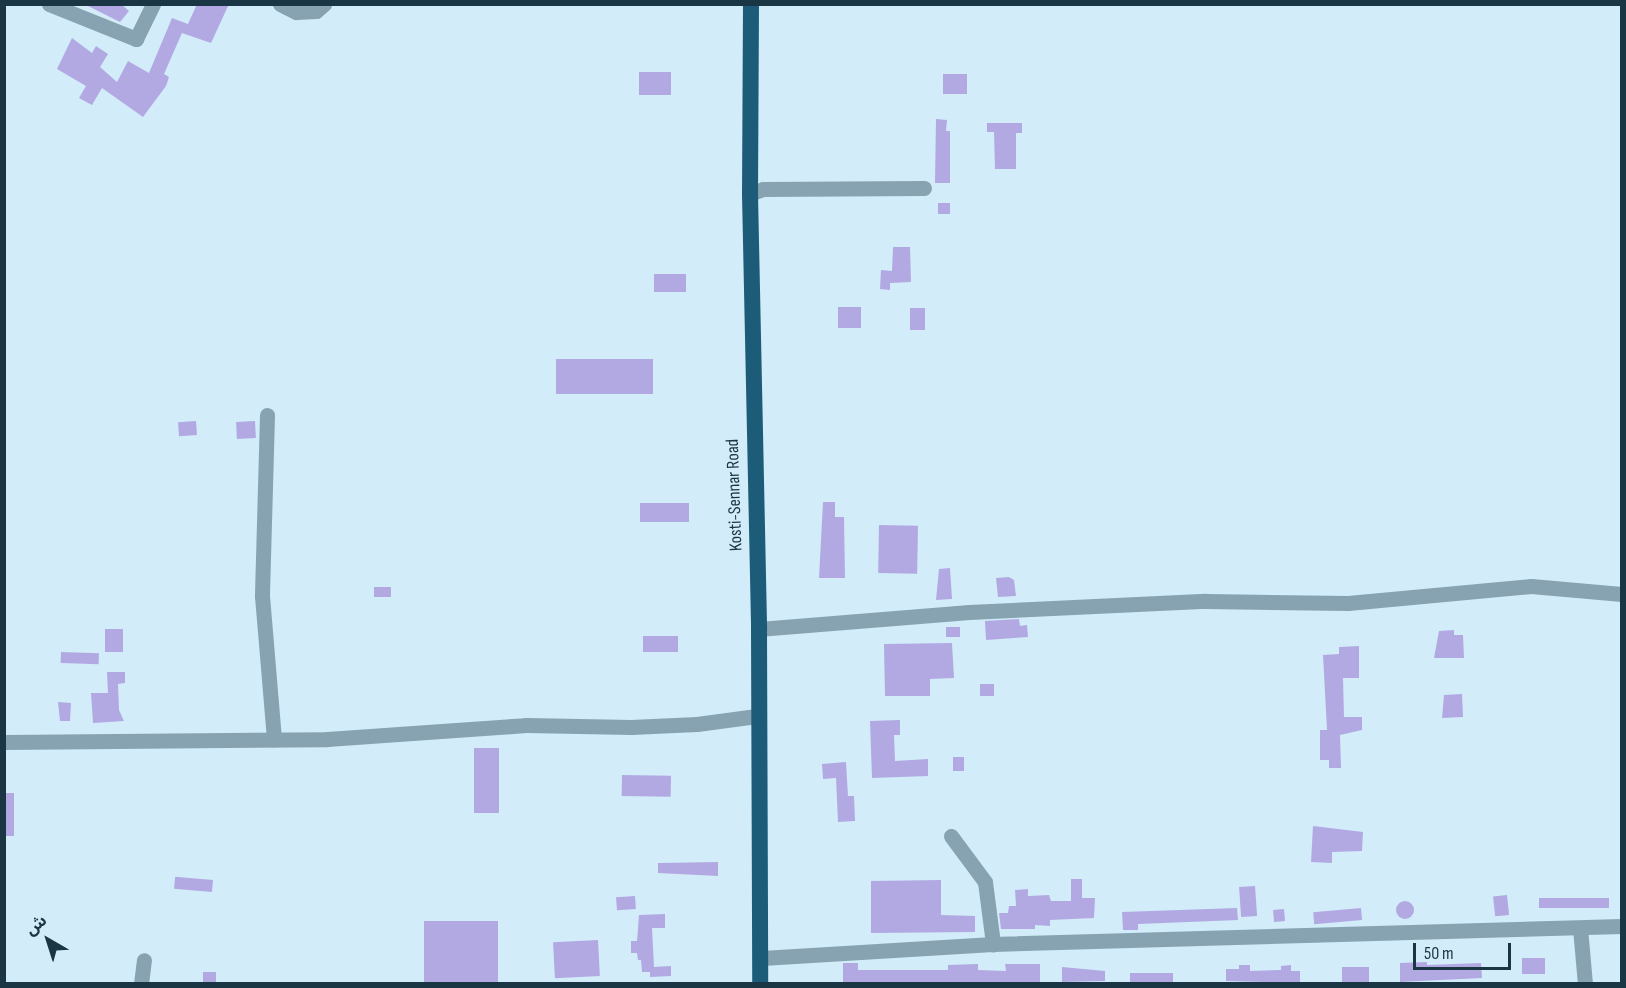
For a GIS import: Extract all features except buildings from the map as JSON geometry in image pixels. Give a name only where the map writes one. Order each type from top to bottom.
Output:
[{"type":"highway","name":"Kosti-Sennar Road","points":[[751,4],[750,194],[759,629],[756,716],[762,958],[760,984]]},
{"type":"street","points":[[49,4],[136,39],[153,4]]},
{"type":"street","points":[[280,4],[296,12],[316,11],[324,4]]},
{"type":"street","points":[[750,194],[763,189],[924,188]]},
{"type":"street","points":[[267,415],[262,596],[274,740]]},
{"type":"street","points":[[759,629],[969,612],[1158,603],[1348,603],[1531,586],[1622,594]]},
{"type":"street","points":[[4,742],[274,740],[526,725],[642,727],[756,716]]},
{"type":"street","points":[[951,836],[984,882],[993,944]]},
{"type":"street","points":[[762,958],[993,944],[1622,926]]},
{"type":"street","points":[[1580,928],[1585,984]]},
{"type":"street","points":[[141,984],[144,960]]}]
